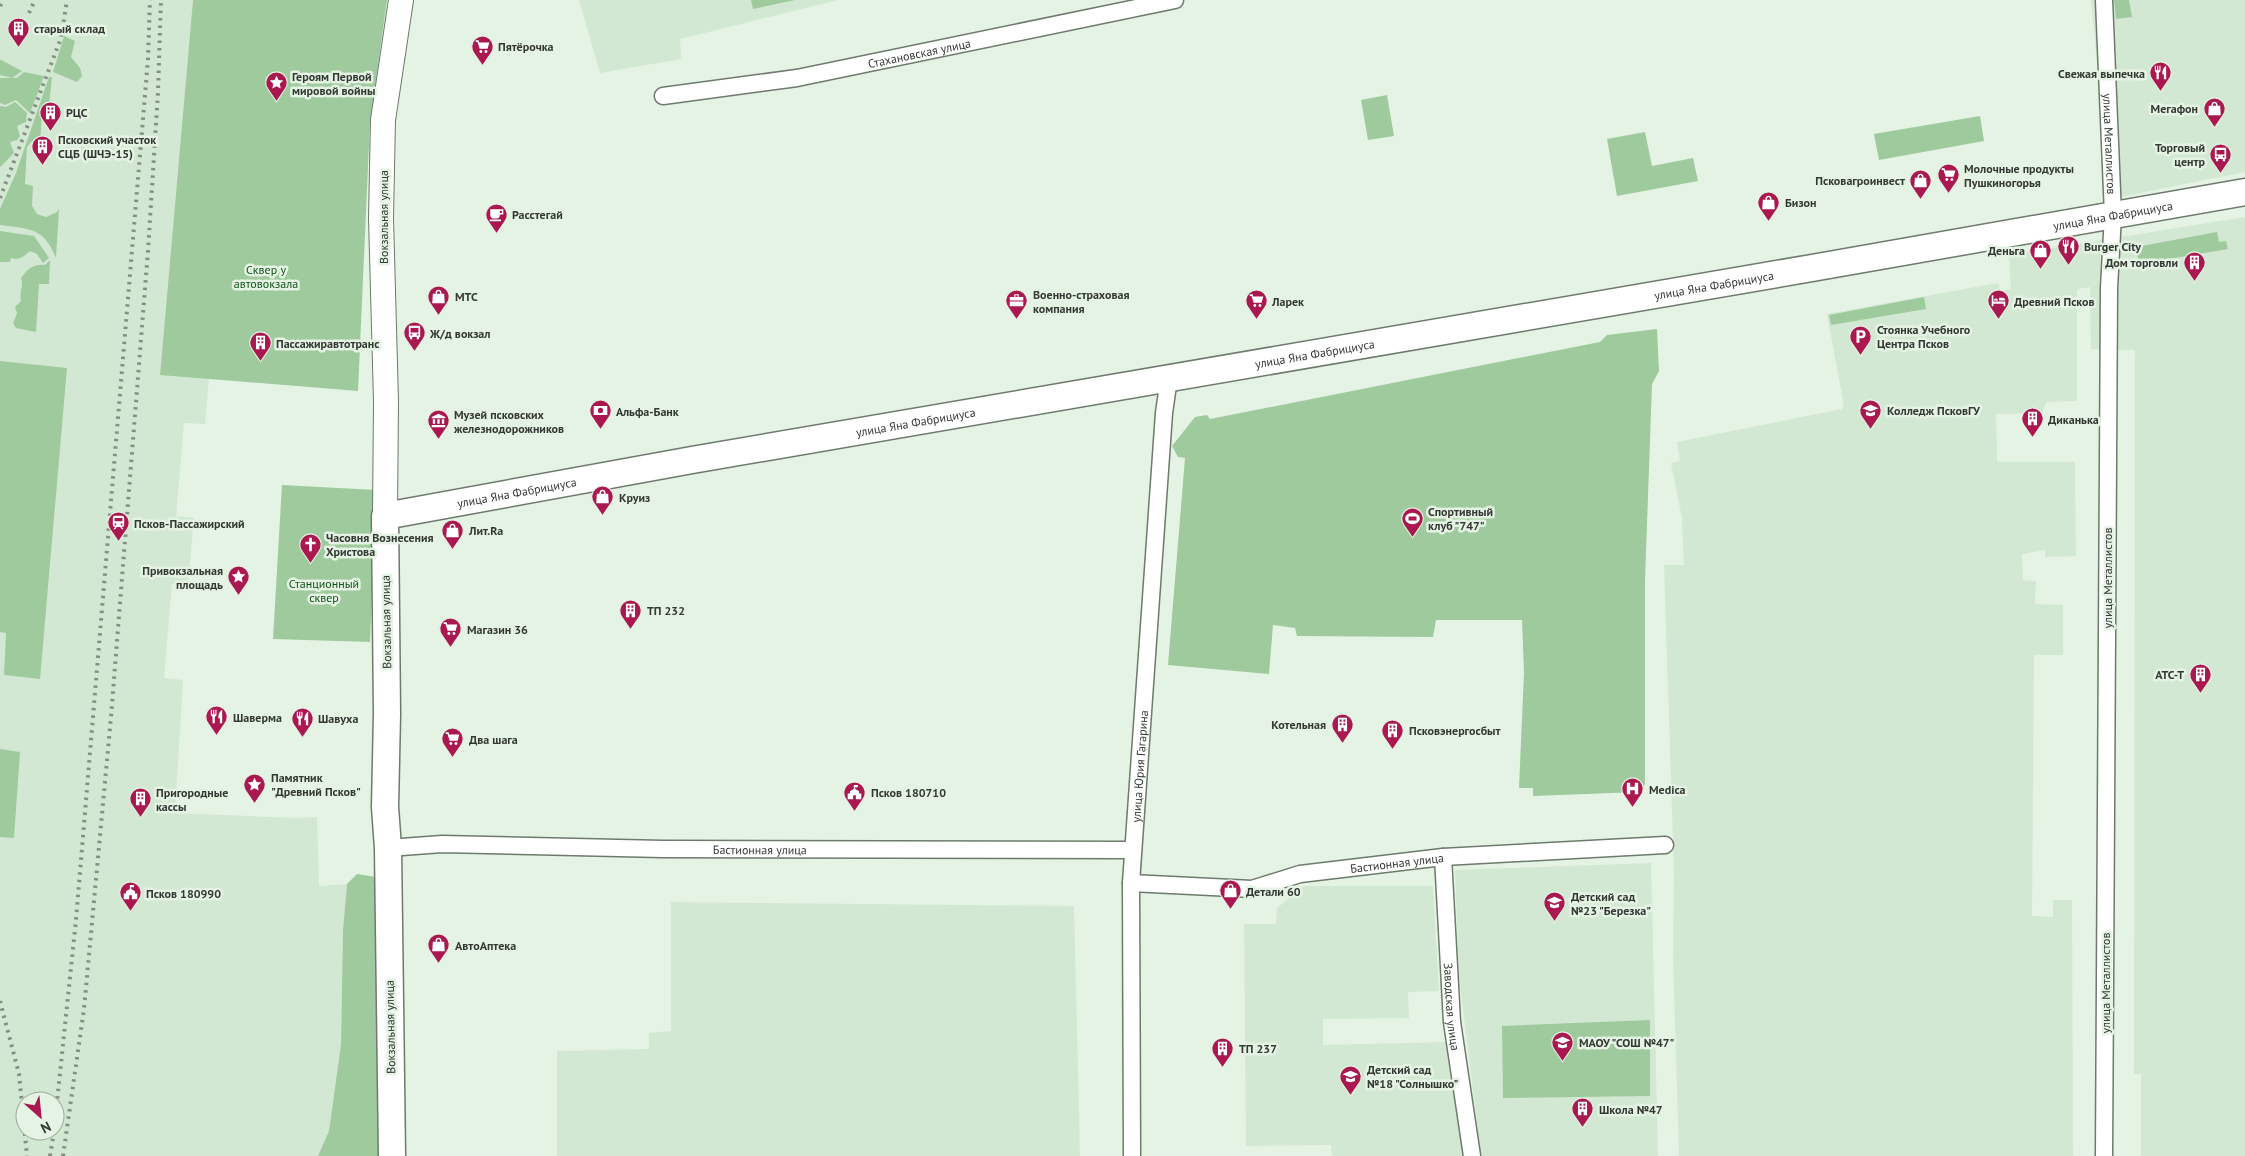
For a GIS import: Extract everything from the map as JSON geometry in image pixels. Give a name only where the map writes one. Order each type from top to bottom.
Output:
[{"type":"main road","name":"Вокзальная улица","points":[[392,1156],[388,848],[385,807],[388,714],[385,516],[386,401],[381,218],[383,120],[401,0]]},
{"type":"main road","name":"улица Яна Фабрициуса","points":[[385,516],[692,460],[2245,192]]},
{"type":"street","name":"Стахановская улица","points":[[663,96],[797,78],[1175,0]]},
{"type":"street","name":"улица Металлистов","points":[[2104,0],[2113,214],[2109,288],[2104,1156]]},
{"type":"street","name":"улица Юрия Гагарина","points":[[1132,1156],[1130,883],[1163,422],[1169,378]]},
{"type":"street","name":"Бастионная улица","points":[[388,848],[442,844],[663,849],[1133,850]]},
{"type":"street","name":"Бастионная улица","points":[[1130,883],[1252,889],[1300,874],[1443,857],[1666,846]]},
{"type":"street","name":"Заводская улица","points":[[1443,857],[1452,1022],[1472,1156]]},
{"type":"shaded area","points":[[0,0],[193,0],[160,374],[209,378],[205,424],[184,423],[176,516],[194,518],[188,585],[172,584],[164,678],[183,680],[175,813],[296,818],[317,817],[319,886],[347,884],[343,930],[341,1044],[329,1131],[318,1156],[0,1156]]},
{"type":"shaded area","points":[[579,0],[838,0],[680,39],[681,59],[600,73]]},
{"type":"shaded area","name":"Торговый центр","points":[[2091,0],[2245,0],[2245,172],[2110,199]]},
{"type":"shaded area","points":[[2245,217],[2245,1156],[2141,1156],[2141,1074],[2134,1074],[2135,350],[2091,349],[2090,287],[2077,289],[2077,401],[2046,402],[2042,413],[1996,414],[1997,462],[2075,462],[2076,556],[2045,557],[2045,550],[2022,554],[2023,580],[2036,581],[2035,604],[2063,605],[2063,655],[2034,655],[2032,916],[2053,917],[2053,900],[2072,900],[2073,1156],[1679,1156],[1673,957],[1674,873],[1664,565],[1684,565],[1682,518],[1671,463],[1680,461],[1677,442],[1842,409],[1844,406],[1827,314],[1998,283],[2000,291],[2011,289],[2009,255]]},
{"type":"shaded area","points":[[1651,863],[1658,1156],[1481,1156],[1459,977],[1455,870]]},
{"type":"shaded area","points":[[1304,886],[1433,886],[1439,991],[1408,992],[1409,1018],[1323,1019],[1323,1045],[1446,1042],[1464,1156],[1332,1156],[1331,1145],[1246,1146],[1244,924],[1276,924],[1277,908]]},
{"type":"shaded area","points":[[671,902],[1074,906],[1080,1156],[557,1156],[557,1051],[649,1049],[649,1033],[671,1031]]},
{"type":"green space","name":"Сквер у автовокзала","points":[[193,0],[387,0],[370,122],[358,391],[160,375]]},
{"type":"green space","points":[[751,0],[795,0],[753,9]]},
{"type":"green space","points":[[2114,0],[2129,0],[2132,17],[2116,19]]},
{"type":"green space","points":[[64,36],[75,41],[71,57],[80,68],[82,76],[77,82],[53,72]]},
{"type":"green space","points":[[0,60],[22,71],[12,78],[0,75]]},
{"type":"green space","points":[[24,72],[44,76],[30,113],[16,100],[5,105],[0,103],[0,78],[17,78]]},
{"type":"green space","points":[[49,77],[52,77],[48,114],[42,113],[40,143],[31,142],[27,147],[25,184],[33,186],[32,206],[37,214],[46,217],[57,212],[59,209],[56,258],[41,235],[27,229],[0,225],[0,209],[16,173]]},
{"type":"green space","points":[[1387,95],[1394,136],[1368,140],[1361,100]]},
{"type":"green space","points":[[15,102],[27,113],[26,122],[17,126],[20,136],[17,140],[10,142],[14,153],[0,167],[0,106],[6,107]]},
{"type":"green space","points":[[1980,116],[1984,141],[1879,160],[1874,134]]},
{"type":"green space","points":[[1645,132],[1652,166],[1693,158],[1698,181],[1617,196],[1607,139]]},
{"type":"green space","points":[[0,231],[34,236],[49,258],[43,263],[37,254],[30,251],[19,258],[11,258],[10,262],[0,262]]},
{"type":"green space","points":[[2217,232],[2219,242],[2226,241],[2228,249],[2139,264],[2136,247]]},
{"type":"green space","points":[[50,260],[49,284],[39,284],[36,332],[16,328],[13,323],[17,313],[15,307],[21,301],[21,278],[31,268],[37,265],[45,265]]},
{"type":"green space","points":[[1924,297],[1926,309],[1831,325],[1829,315]]},
{"type":"green space","name":"Спортивный клуб \"747\"","points":[[1657,329],[1659,371],[1652,384],[1645,580],[1645,784],[1639,792],[1533,796],[1533,788],[1519,788],[1524,673],[1522,620],[1436,620],[1433,637],[1297,636],[1295,628],[1273,625],[1269,674],[1168,665],[1185,458],[1178,457],[1172,446],[1195,417],[1207,415],[1210,419],[1600,342],[1607,335]]},
{"type":"green space","points":[[0,361],[67,368],[40,679],[4,675],[6,633],[0,632]]},
{"type":"green space","name":"Станционный сквер","points":[[282,485],[376,490],[370,642],[273,639]]},
{"type":"green space","points":[[0,749],[20,752],[14,838],[0,837]]},
{"type":"green space","points":[[357,874],[376,877],[379,1156],[318,1156],[329,1131],[341,1044],[343,930],[347,884]]},
{"type":"green space","points":[[1650,1020],[1650,1096],[1503,1098],[1502,1026]]},
{"type":"railway","points":[[0,6],[4,0]]},
{"type":"railway","points":[[29,13],[35,0]]},
{"type":"railway","points":[[0,198],[61,38],[67,0]]},
{"type":"railway","points":[[58,1091],[76,920],[148,59],[150,0]]},
{"type":"railway","points":[[63,1156],[84,1009],[111,717],[148,251],[158,92],[161,0]]},
{"type":"railway","points":[[0,1001],[19,1074],[27,1156]]},
{"type":"railway","points":[[50,1156],[52,1141]]},
{"type":"place","name":"старый склад","points":[[18,47]]},
{"type":"place","name":"Пятёрочка","points":[[482,65]]},
{"type":"place","name":"Свежая выпечка","points":[[2161,92]]},
{"type":"place","name":"Героям Первой мировой войны","points":[[276,102]]},
{"type":"place","name":"Мегафон","points":[[2214,127]]},
{"type":"place","name":"РЦС","points":[[50,131]]},
{"type":"place","name":"Псковский участок СЦБ (ШЧЭ-15)","points":[[42,165]]},
{"type":"place","name":"Торговый центр","points":[[2221,173]]},
{"type":"place","name":"Молочные продукты Пушкиногорья","points":[[1948,194]]},
{"type":"place","name":"Псковагроинвест","points":[[1921,199]]},
{"type":"place","name":"Бизон","points":[[1769,221]]},
{"type":"place","name":"Расстегай","points":[[496,233]]},
{"type":"place","name":"Burger City","points":[[2068,265]]},
{"type":"place","name":"Деньга","points":[[2041,269]]},
{"type":"place","name":"Дом торговли","points":[[2194,281]]},
{"type":"place","name":"МТС","points":[[439,315]]},
{"type":"place","name":"Военно-страховая компания","points":[[1017,320]]},
{"type":"place","name":"Ларек","points":[[1256,320]]},
{"type":"place","name":"Древний Псков","points":[[1998,320]]},
{"type":"place","name":"Ж/д вокзал","points":[[414,352]]},
{"type":"place","name":"Стоянка Учебного Центра Псков","points":[[1861,355]]},
{"type":"place","name":"Пассажиравтотранс","points":[[260,362]]},
{"type":"place","name":"Колледж ПсковГУ","points":[[1871,429]]},
{"type":"place","name":"Альфа-Банк","points":[[600,430]]},
{"type":"place","name":"Диканька","points":[[2032,438]]},
{"type":"place","name":"Музей псковских железнодорожников","points":[[438,440]]},
{"type":"place","name":"Круиз","points":[[603,516]]},
{"type":"place","name":"Спортивный клуб \"747\"","points":[[1412,537]]},
{"type":"place","name":"Псков-Пассажирский","points":[[118,542]]},
{"type":"place","name":"Лит.Ra","points":[[453,549]]},
{"type":"place","name":"Часовня Вознесения Христова","points":[[310,563]]},
{"type":"place","name":"Привокзальная площадь","points":[[239,596]]},
{"type":"place","name":"ТП 232","points":[[631,629]]},
{"type":"place","name":"Магазин 36","points":[[451,648]]},
{"type":"place","name":"ATC-T","points":[[2200,693]]},
{"type":"place","name":"Шаверма","points":[[217,736]]},
{"type":"place","name":"Шавуха","points":[[302,737]]},
{"type":"place","name":"Котельная","points":[[1342,743]]},
{"type":"place","name":"Псковэнергосбыт","points":[[1393,749]]},
{"type":"place","name":"Два шага","points":[[453,758]]},
{"type":"place","name":"Памятник \"Древний Псков\"","points":[[255,803]]},
{"type":"place","name":"Medica","points":[[1633,808]]},
{"type":"place","name":"Псков 180710","points":[[855,811]]},
{"type":"place","name":"Пригородные кассы","points":[[140,818]]},
{"type":"place","name":"Детали 60","points":[[1230,910]]},
{"type":"place","name":"Псков 180990","points":[[130,912]]},
{"type":"place","name":"Детский сад №23 \"Березка\"","points":[[1555,922]]},
{"type":"place","name":"АвтоАптека","points":[[439,964]]},
{"type":"place","name":"МАОУ \"СОШ №47\"","points":[[1563,1061]]},
{"type":"place","name":"ТП 237","points":[[1223,1067]]},
{"type":"place","name":"Детский сад №18 \"Солнышко\"","points":[[1351,1095]]},
{"type":"place","name":"Школа №47","points":[[1583,1128]]}]
